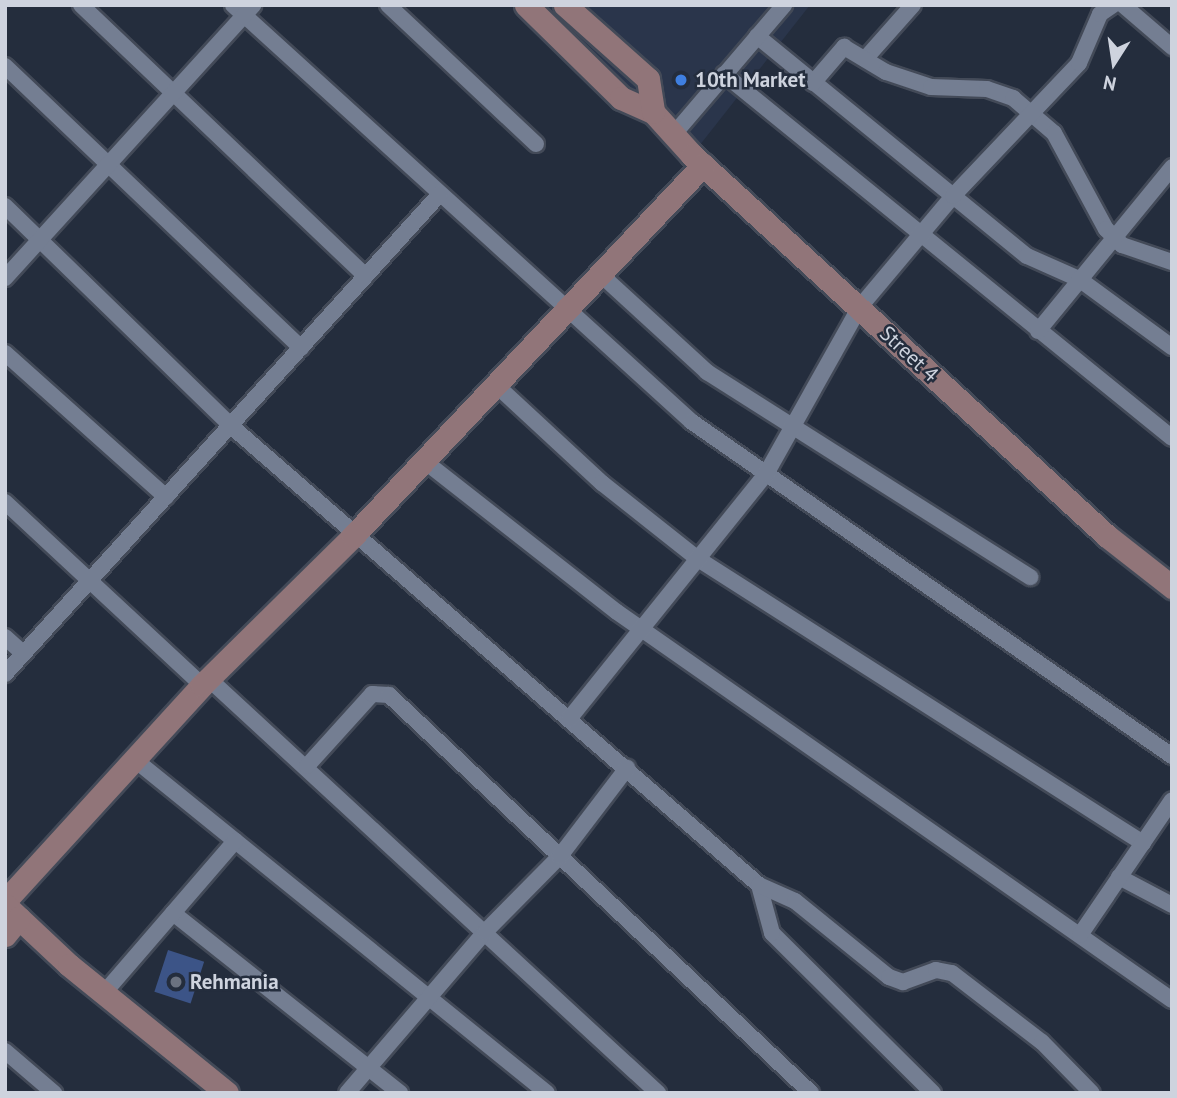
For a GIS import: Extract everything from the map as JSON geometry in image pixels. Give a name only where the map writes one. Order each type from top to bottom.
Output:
[{"type":"street","points":[[81,5],[366,276]]},
{"type":"street","points":[[388,5],[536,144]]},
{"type":"street","name":"Street 4","points":[[526,5],[621,99],[653,112],[703,165],[1107,536],[1172,586]]},
{"type":"street","points":[[565,5],[648,79],[653,112]]},
{"type":"street","points":[[674,134],[784,5]]},
{"type":"street","points":[[865,59],[913,5]]},
{"type":"street","points":[[1123,5],[1172,47]]},
{"type":"street","points":[[569,719],[766,474],[859,308],[953,196],[1079,63],[1102,8]]},
{"type":"street","points":[[5,278],[172,93],[243,9],[440,194],[692,422],[1172,756]]},
{"type":"street","points":[[757,36],[1027,256],[1079,279],[1172,347]]},
{"type":"street","points":[[813,83],[844,47],[865,59],[931,87],[987,89],[1033,110],[1054,133],[1114,236],[1172,261]]},
{"type":"street","points":[[5,66],[301,348]]},
{"type":"street","points":[[724,74],[1172,438]]},
{"type":"street","points":[[227,1093],[9,915],[134,759],[205,682],[354,536],[563,307],[703,165]]},
{"type":"street","points":[[1038,331],[1172,167]]},
{"type":"street","points":[[5,674],[440,194]]},
{"type":"street","points":[[5,206],[231,426],[354,536],[627,768],[759,886],[794,901],[889,977],[903,982],[936,970],[952,973],[1042,1042],[1092,1093]]},
{"type":"street","points":[[599,273],[707,372],[792,431],[1030,576]]},
{"type":"street","points":[[5,353],[166,497]]},
{"type":"street","points":[[494,383],[602,483],[698,559],[1143,843]]},
{"type":"street","points":[[423,460],[643,630],[1172,1000]]},
{"type":"street","points":[[5,502],[90,582],[307,766],[658,1093]]},
{"type":"street","points":[[5,637],[24,654]]},
{"type":"street","points":[[307,766],[381,691],[811,1093]]},
{"type":"street","points":[[134,759],[547,1093]]},
{"type":"street","points":[[347,1093],[486,931],[560,856],[627,768]]},
{"type":"street","points":[[1080,936],[1172,800]]},
{"type":"street","points":[[104,993],[235,841]]},
{"type":"street","points":[[1119,877],[1172,905]]},
{"type":"street","points":[[759,886],[772,933],[933,1093]]},
{"type":"street","points":[[173,913],[400,1093]]},
{"type":"street","points":[[5,1051],[54,1093]]},
{"type":"shaded area","name":"10th Market","points":[[529,5],[810,5],[692,155]]},
{"type":"building","points":[[168,950],[204,962],[191,1004],[154,992]]},
{"type":"place","name":"10th Market","points":[[681,80]]},
{"type":"place","name":"Rehmania","points":[[176,982]]}]
